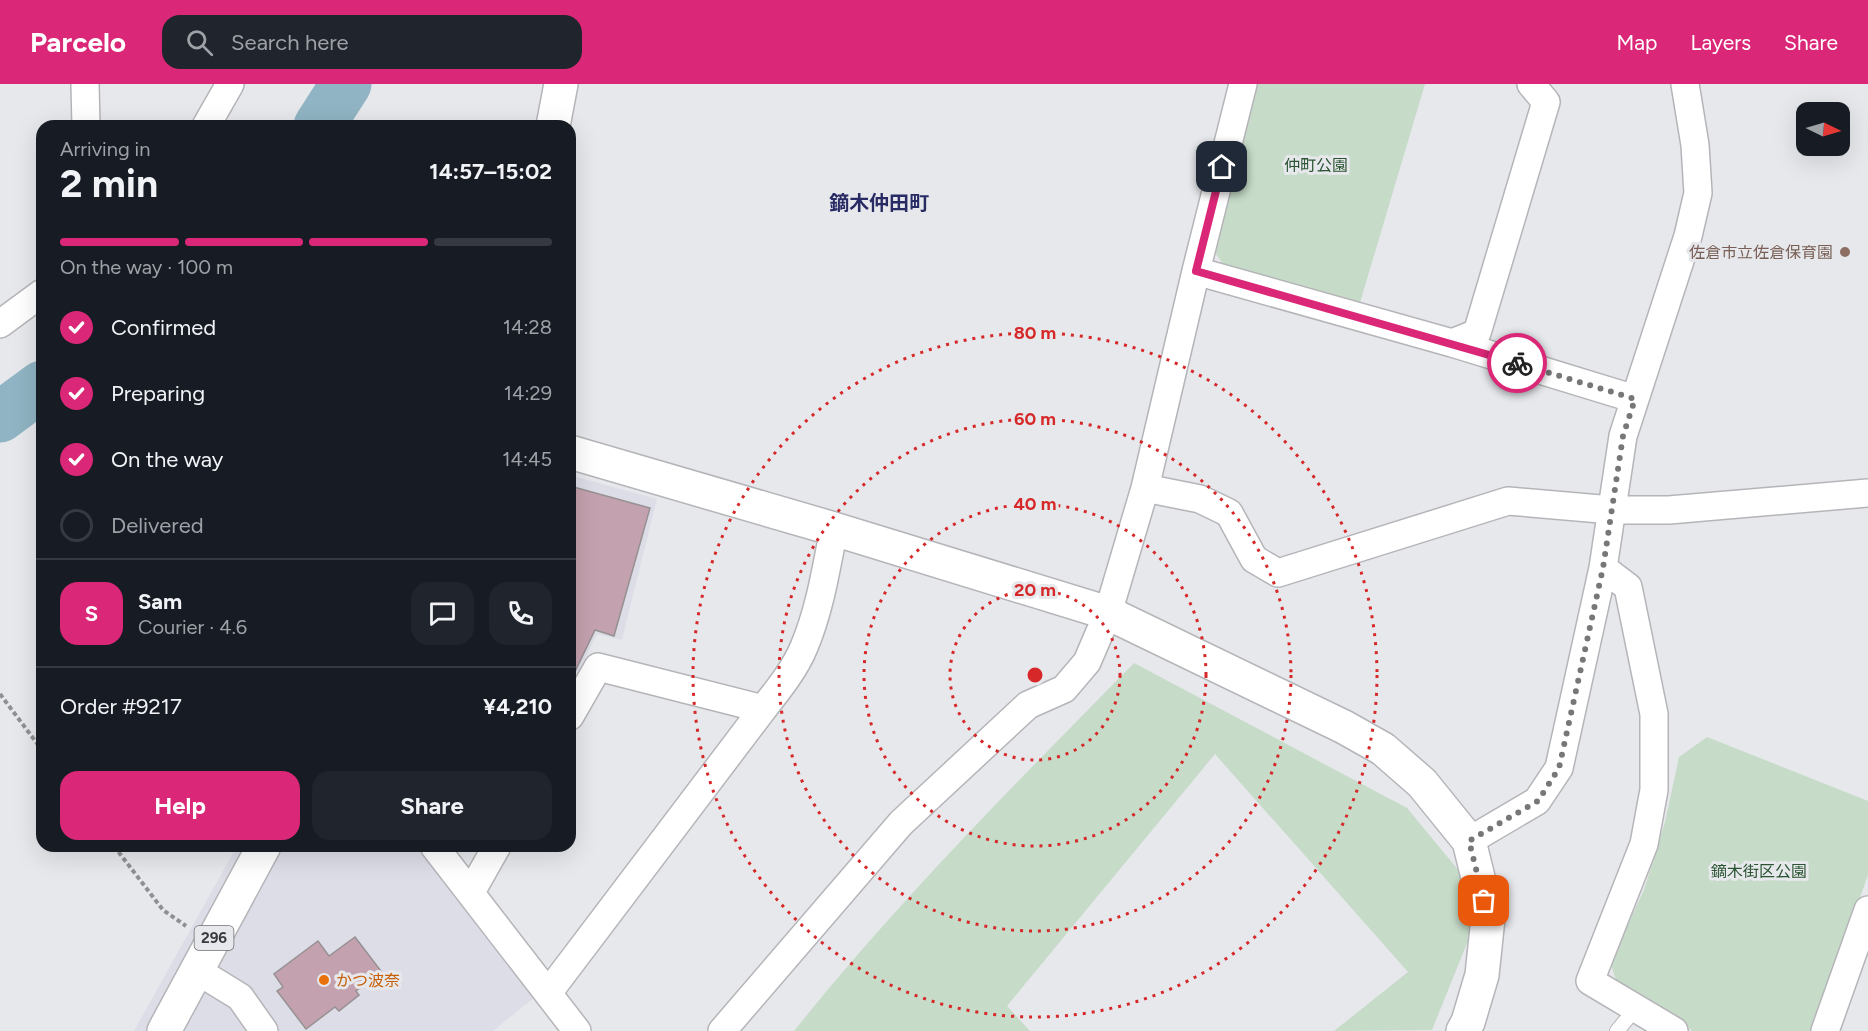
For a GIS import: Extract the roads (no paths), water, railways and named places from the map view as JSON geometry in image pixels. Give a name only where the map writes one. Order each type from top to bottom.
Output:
[{"type":"main road","points":[[554,120],[561,84]]},
{"type":"main road","points":[[576,454],[834,528],[1108,613],[1344,727],[1383,749],[1422,783],[1469,841],[1488,918],[1482,975],[1468,1022],[1463,1031]]},
{"type":"main road","name":"296","points":[[164,1031],[261,852]]},
{"type":"street","points":[[85,84],[86,120]]},
{"type":"street","points":[[209,120],[230,84]]},
{"type":"street","points":[[722,1031],[901,823],[1028,705],[1064,689],[1087,662],[1108,613],[1144,488],[1243,84]]},
{"type":"street","points":[[1452,343],[1477,333],[1546,102],[1531,84]]},
{"type":"street","points":[[1469,841],[1538,801],[1559,768],[1603,568],[1623,436],[1688,236],[1698,193],[1695,145],[1685,84]]},
{"type":"street","points":[[1196,271],[1452,343],[1635,399]]},
{"type":"street","points":[[0,324],[36,297]]},
{"type":"street","points":[[1144,488],[1200,499],[1228,513],[1254,559],[1278,573],[1508,501],[1612,510],[1669,510],[1868,493]]},
{"type":"street","points":[[548,993],[781,686],[803,648],[819,604],[834,528]]},
{"type":"street","points":[[1603,568],[1628,588],[1654,714],[1654,790],[1644,844],[1590,981],[1674,1031]]},
{"type":"street","points":[[576,706],[598,667],[763,709]]},
{"type":"street","points":[[439,852],[577,1031]]},
{"type":"street","points":[[471,892],[493,852]]},
{"type":"street","points":[[1825,1031],[1868,910]]},
{"type":"street","points":[[203,957],[240,997],[264,1031]]},
{"type":"lane","points":[[1617,1031],[1636,1008]]},
{"type":"waterway","points":[[323,120],[346,84]]},
{"type":"waterway","points":[[0,417],[36,390]]},
{"type":"place","name":"佐倉市立佐倉保育園","points":[[1845,252]]},
{"type":"place","name":"かつ波奈","points":[[324,980]]},
{"type":"district","name":"鏑木仲田町","points":[[879,203]]},
{"type":"park label","name":"仲町公園","points":[[1316,165]]},
{"type":"park label","name":"鏑木街区公園","points":[[1759,871]]}]
